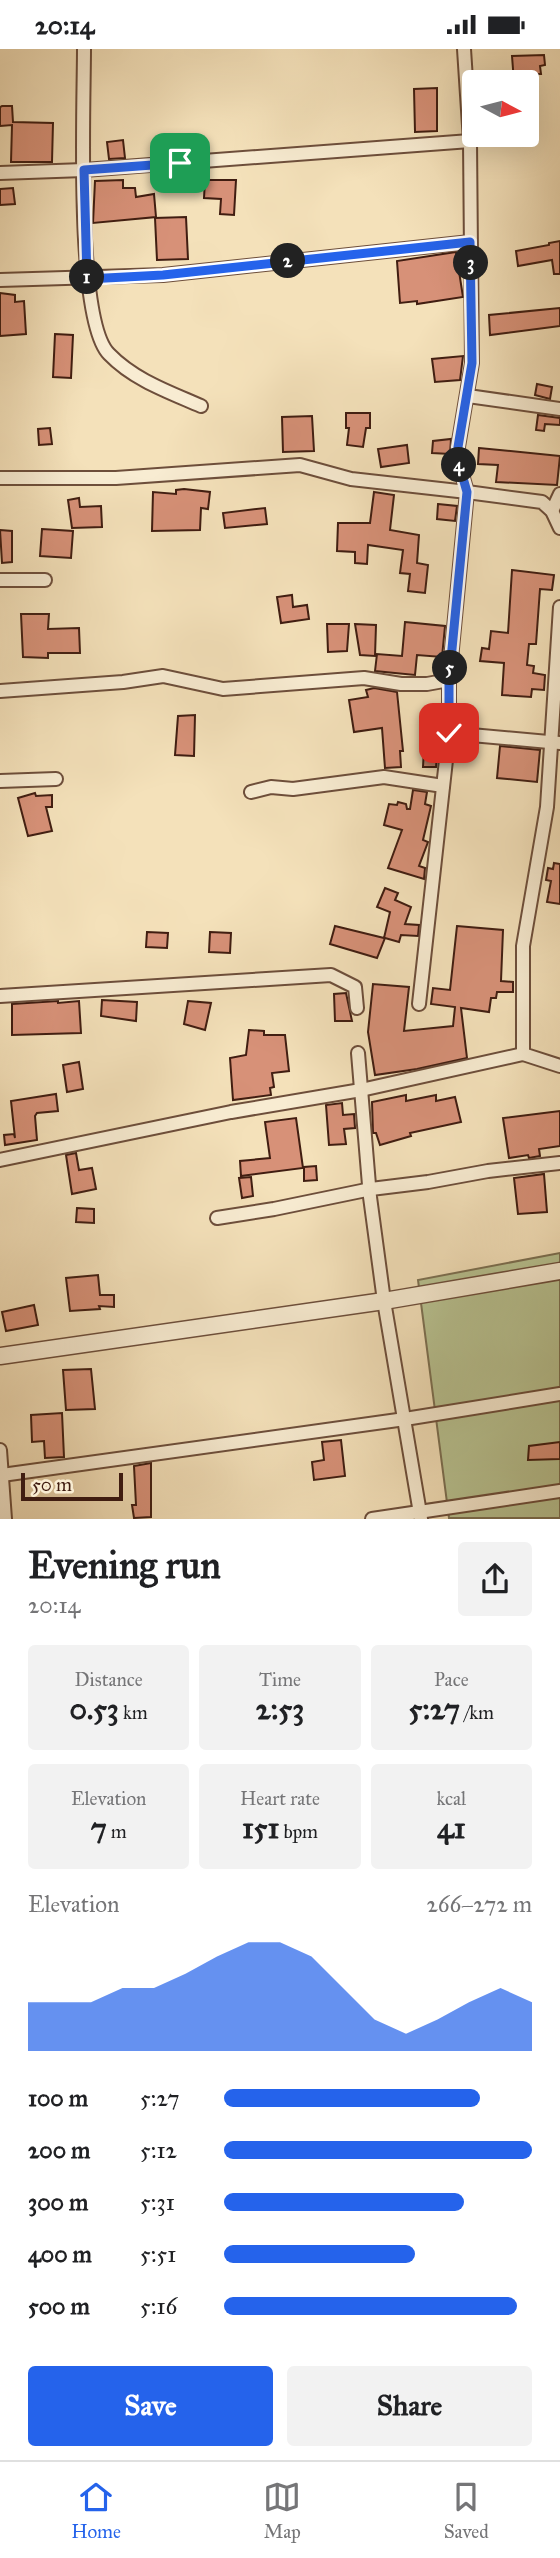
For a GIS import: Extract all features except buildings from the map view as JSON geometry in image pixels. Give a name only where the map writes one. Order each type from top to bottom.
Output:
[{"type":"street","points":[[84,49],[87,279],[95,325],[107,353],[139,378],[201,406]]},
{"type":"street","points":[[464,49],[465,70]]},
{"type":"street","points":[[0,173],[84,170],[462,142]]},
{"type":"street","points":[[419,1004],[449,733],[449,680],[467,492],[459,464],[458,447],[472,363],[470,147]]},
{"type":"street","points":[[0,280],[163,275],[470,242]]},
{"type":"street","points":[[468,396],[560,409]]},
{"type":"street","points":[[0,478],[116,478],[300,465],[351,479],[541,502],[552,511],[560,528]]},
{"type":"street","points":[[552,511],[560,494]]},
{"type":"street","points":[[0,580],[45,580]]},
{"type":"street","points":[[523,1054],[523,946],[547,807],[555,742],[560,607]]},
{"type":"street","points":[[0,691],[122,682],[163,676],[223,689],[364,678],[401,684],[427,684],[449,680]]},
{"type":"street","points":[[449,733],[555,742]]},
{"type":"street","points":[[251,792],[271,787],[293,789],[384,777],[443,786]]},
{"type":"street","points":[[0,781],[56,779]]},
{"type":"street","points":[[0,996],[331,975],[355,987],[356,1008]]},
{"type":"street","points":[[358,1053],[384,1301],[421,1515]]},
{"type":"street","points":[[0,1160],[231,1112],[361,1090],[523,1054],[560,1066]]},
{"type":"street","points":[[217,1218],[371,1189],[560,1163]]},
{"type":"street","points":[[0,1356],[384,1301],[560,1271]]},
{"type":"street","points":[[2,1475],[405,1419],[560,1394]]},
{"type":"street","points":[[0,1450],[5,1518]]},
{"type":"street","points":[[372,1518],[421,1515],[560,1491]]},
{"type":"green space","points":[[560,1253],[560,1518],[449,1518],[418,1280]]},
{"type":"route","points":[[180,163],[84,170],[87,279],[163,275],[470,242],[472,363],[458,447],[459,464],[467,492],[449,680],[449,733]]}]
